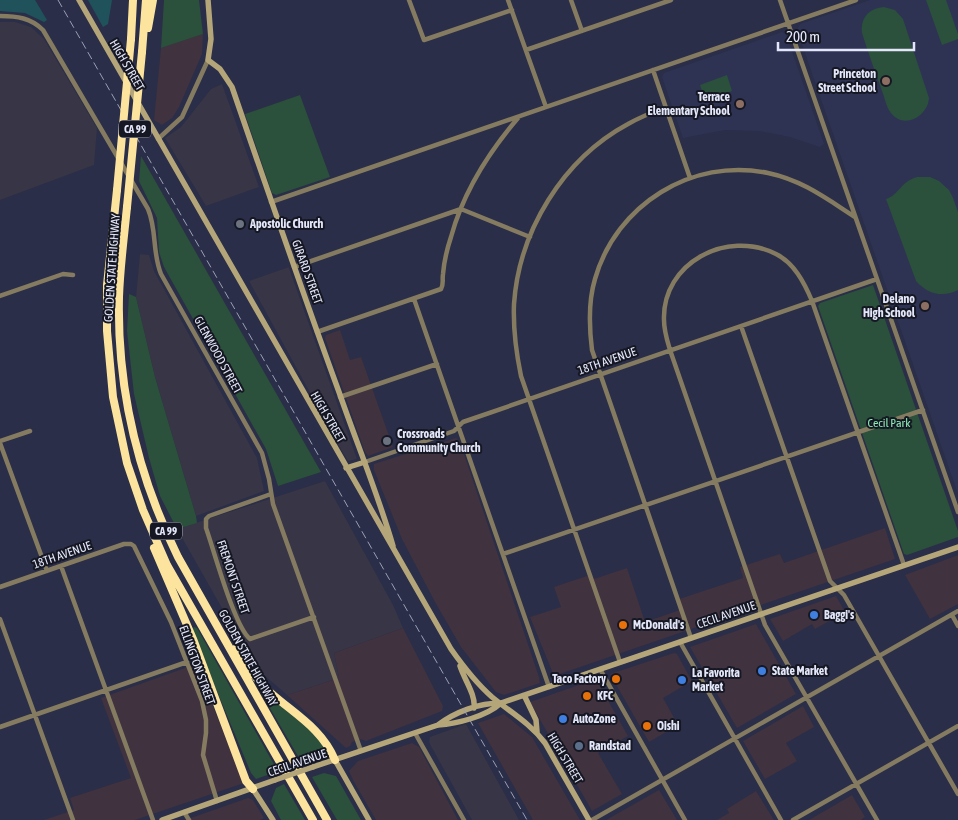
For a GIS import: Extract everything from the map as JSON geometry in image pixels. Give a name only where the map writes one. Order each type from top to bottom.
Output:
[{"type":"highway","name":"GOLDEN STATE HIGHWAY","points":[[132,0],[131,39],[107,285],[108,352],[116,420],[127,463],[143,510],[168,565],[313,820]]},
{"type":"highway","name":"GOLDEN STATE HIGHWAY","points":[[146,0],[121,270],[119,326],[122,371],[132,428],[143,471],[160,518],[178,557],[327,820]]},
{"type":"highway","points":[[142,50],[150,21],[153,0]]},
{"type":"highway","points":[[143,510],[157,556],[193,639],[246,781],[253,789]]},
{"type":"highway","points":[[209,611],[253,675],[271,694],[312,726],[326,744],[335,760]]},
{"type":"main road","name":"HIGH STREET","points":[[79,0],[451,649],[478,684],[537,732],[590,820]]},
{"type":"main road","points":[[208,0],[211,39],[208,60]]},
{"type":"main road","name":"GIRARD STREET","points":[[208,60],[220,69],[232,87],[396,556]]},
{"type":"main road","name":"18TH AVENUE","points":[[346,468],[364,462]]},
{"type":"main road","name":"CECIL AVENUE","points":[[438,725],[449,716],[488,703],[501,703],[524,696],[958,547]]},
{"type":"main road","points":[[459,661],[463,677],[475,702],[474,708]]},
{"type":"main road","points":[[524,696],[536,720],[537,732]]},
{"type":"main road","name":"CECIL AVENUE","points":[[162,820],[438,725],[453,724],[494,710],[501,703]]},
{"type":"main road","points":[[335,760],[369,820]]},
{"type":"main road","points":[[253,789],[272,820]]},
{"type":"street","points":[[409,0],[424,40],[512,10]]},
{"type":"street","points":[[508,0],[546,107]]},
{"type":"street","points":[[571,0],[582,31]]},
{"type":"street","points":[[526,50],[671,0]]},
{"type":"street","points":[[780,0],[958,512]]},
{"type":"street","points":[[271,202],[854,0]]},
{"type":"street","name":"GLENWOOD STREET","points":[[0,16],[20,17],[30,20],[44,30],[144,201],[153,222],[154,253],[161,274],[262,453],[269,479],[270,494],[361,751]]},
{"type":"street","points":[[158,139],[182,117],[208,60]]},
{"type":"street","points":[[653,70],[690,178]]},
{"type":"street","points":[[620,662],[529,399],[516,353],[514,304],[517,281],[530,237],[550,198],[562,180],[609,136],[628,124],[666,107]]},
{"type":"street","points":[[317,332],[441,289],[450,242],[470,189],[492,151],[519,116]]},
{"type":"street","points":[[690,638],[592,350],[589,327],[590,303],[603,257],[615,235],[638,208],[659,192],[690,178],[714,172],[752,170],[789,178],[810,187],[856,217]]},
{"type":"street","points":[[294,267],[461,209],[530,237]]},
{"type":"street","points":[[877,820],[765,625],[670,350],[665,334],[666,304],[670,290],[688,264],[716,248],[731,245],[747,245],[777,254],[799,275],[812,301],[904,565]]},
{"type":"street","points":[[0,296],[63,274],[73,275]]},
{"type":"street","name":"18TH AVENUE","points":[[364,462],[454,431],[464,422],[877,278]]},
{"type":"street","points":[[414,299],[549,687]]},
{"type":"street","points":[[741,326],[830,581],[844,595],[958,794]]},
{"type":"street","points":[[340,397],[437,364]]},
{"type":"street","points":[[503,554],[923,410]]},
{"type":"street","points":[[30,431],[0,442],[46,571]]},
{"type":"street","name":"FREMONT STREET","points":[[270,494],[208,516],[206,519],[206,528],[238,621],[246,635],[250,638],[314,617]]},
{"type":"street","name":"18TH AVENUE","points":[[0,587],[124,544],[131,544]]},
{"type":"street","name":"ELLINGTON STREET","points":[[131,544],[136,549],[167,614],[202,701],[206,733],[203,755],[217,801]]},
{"type":"street","points":[[61,566],[152,820]]},
{"type":"street","points":[[590,820],[958,611]]},
{"type":"street","points":[[952,615],[958,626]]},
{"type":"street","points":[[0,619],[73,820]]},
{"type":"street","points":[[680,642],[781,820]]},
{"type":"street","points":[[0,727],[187,662]]},
{"type":"street","points":[[600,669],[685,820]]},
{"type":"street","points":[[793,820],[958,726]]},
{"type":"street","points":[[415,733],[464,820]]},
{"type":"street","points":[[184,812],[189,820]]},
{"type":"shaded area","points":[[0,0],[35,0],[47,20],[44,22],[25,13],[0,11]]},
{"type":"shaded area","points":[[88,0],[112,0],[108,24],[103,27]]},
{"type":"shaded area","points":[[870,0],[958,0],[958,494],[797,30],[800,24]]},
{"type":"shaded area","points":[[0,22],[15,22],[31,27],[44,39],[97,128],[94,165],[0,200]]},
{"type":"shaded area","name":"Terrace Elementary School","points":[[782,32],[786,34],[824,144],[820,147],[790,137],[759,131],[725,130],[683,138],[662,77],[664,73]]},
{"type":"shaded area","points":[[203,34],[202,54],[179,107],[172,118],[162,125],[154,120],[161,48]]},
{"type":"shaded area","points":[[222,84],[259,187],[206,206],[165,138],[181,127],[211,89]]},
{"type":"shaded area","points":[[140,254],[149,255],[154,271],[257,458],[264,491],[196,516],[155,377],[136,297]]},
{"type":"shaded area","points":[[289,267],[357,459],[348,461],[343,453],[249,281]]},
{"type":"shaded area","points":[[340,330],[350,360],[361,357],[393,447],[368,456],[325,338],[326,335]]},
{"type":"shaded area","points":[[456,438],[460,442],[539,677],[540,683],[504,695],[496,692],[461,647],[435,602],[402,539],[374,470],[374,464]]},
{"type":"shaded area","points":[[325,481],[393,605],[403,628],[334,653],[339,678],[287,695],[256,668],[177,529]]},
{"type":"shaded area","points":[[885,528],[895,559],[551,677],[552,671],[530,617],[561,607],[554,587],[590,575],[591,580],[627,568],[645,622],[680,610],[676,600],[743,578],[740,567],[780,554],[784,563]]},
{"type":"shaded area","points":[[958,555],[958,604],[930,619],[905,575]]},
{"type":"shaded area","points":[[836,596],[845,612],[815,629],[812,624],[783,641],[770,619]]},
{"type":"shaded area","points":[[756,624],[796,694],[737,728],[690,647]]},
{"type":"shaded area","points":[[403,628],[443,706],[442,711],[366,741],[361,739],[352,742],[346,748],[287,695],[339,678],[334,653]]},
{"type":"shaded area","points":[[674,653],[677,654],[692,681],[663,698],[678,725],[649,742],[610,674]]},
{"type":"shaded area","points":[[195,662],[244,783],[135,820],[44,820],[74,810],[70,798],[131,778],[101,698],[185,668]]},
{"type":"shaded area","points":[[596,679],[628,736],[598,753],[622,794],[592,811],[530,702]]},
{"type":"shaded area","points":[[803,706],[814,727],[786,743],[797,761],[765,779],[743,741]]},
{"type":"shaded area","points":[[504,714],[532,737],[580,820],[533,820],[478,723]]},
{"type":"shaded area","points":[[466,724],[519,820],[472,820],[432,748],[429,742],[430,737]]},
{"type":"shaded area","points":[[412,743],[419,747],[458,820],[376,820],[349,771],[358,761]]},
{"type":"shaded area","points":[[659,790],[677,820],[606,820],[629,807]]},
{"type":"shaded area","points":[[756,791],[774,820],[717,820],[729,813],[727,809]]},
{"type":"shaded area","points":[[852,795],[865,817],[861,820],[809,820]]},
{"type":"shaded area","points":[[248,798],[253,800],[264,818],[260,820],[185,820]]},
{"type":"green space","points":[[164,0],[199,0],[203,34],[161,48]]},
{"type":"green space","points":[[926,0],[946,0],[958,39],[942,45]]},
{"type":"green space","points":[[884,7],[895,10],[903,19],[929,98],[928,105],[914,119],[902,120],[896,118],[891,113],[862,33],[864,18],[874,9]]},
{"type":"green space","points":[[727,75],[732,91],[705,100],[700,85]]},
{"type":"green space","points":[[300,95],[330,177],[276,195],[272,193],[245,114]]},
{"type":"green space","points":[[141,156],[321,472],[278,486],[266,449],[164,267],[159,252],[157,218],[139,181]]},
{"type":"green space","points":[[930,177],[939,181],[949,190],[958,212],[958,290],[947,294],[930,292],[916,281],[886,199],[894,195],[911,179]]},
{"type":"green space","name":"Cecil Park","points":[[873,285],[958,531],[958,537],[907,555],[904,554],[818,306],[820,303]]},
{"type":"green space","points":[[129,294],[136,297],[155,377],[196,516],[197,523],[177,529],[160,496],[134,394],[127,331]]},
{"type":"green space","points":[[194,627],[197,628],[276,768],[276,772],[256,779],[251,773],[192,631]]},
{"type":"green space","points":[[253,679],[305,722],[322,742],[327,752],[326,755],[302,763]]},
{"type":"green space","points":[[324,773],[336,776],[361,820],[337,820],[312,777]]},
{"type":"green space","points":[[284,784],[305,820],[281,820],[271,801],[276,788]]},
{"type":"railway","points":[[58,0],[527,820]]},
{"type":"place","name":"Princeton Street School","points":[[886,81]]},
{"type":"place","name":"Terrace Elementary School","points":[[740,104]]},
{"type":"place","name":"Apostolic Church","points":[[240,224]]},
{"type":"place","name":"Delano High School","points":[[925,306]]},
{"type":"place","name":"Crossroads Community Church","points":[[387,441]]},
{"type":"place","name":"Baggi's","points":[[814,615]]},
{"type":"place","name":"McDonald's","points":[[623,625]]},
{"type":"place","name":"State Market","points":[[762,671]]},
{"type":"place","name":"Taco Factory","points":[[616,679]]},
{"type":"place","name":"La Favorita Market","points":[[682,680]]},
{"type":"place","name":"KFC","points":[[587,696]]},
{"type":"place","name":"AutoZone","points":[[563,719]]},
{"type":"place","name":"Oishi","points":[[647,726]]},
{"type":"place","name":"Randstad","points":[[579,746]]}]
